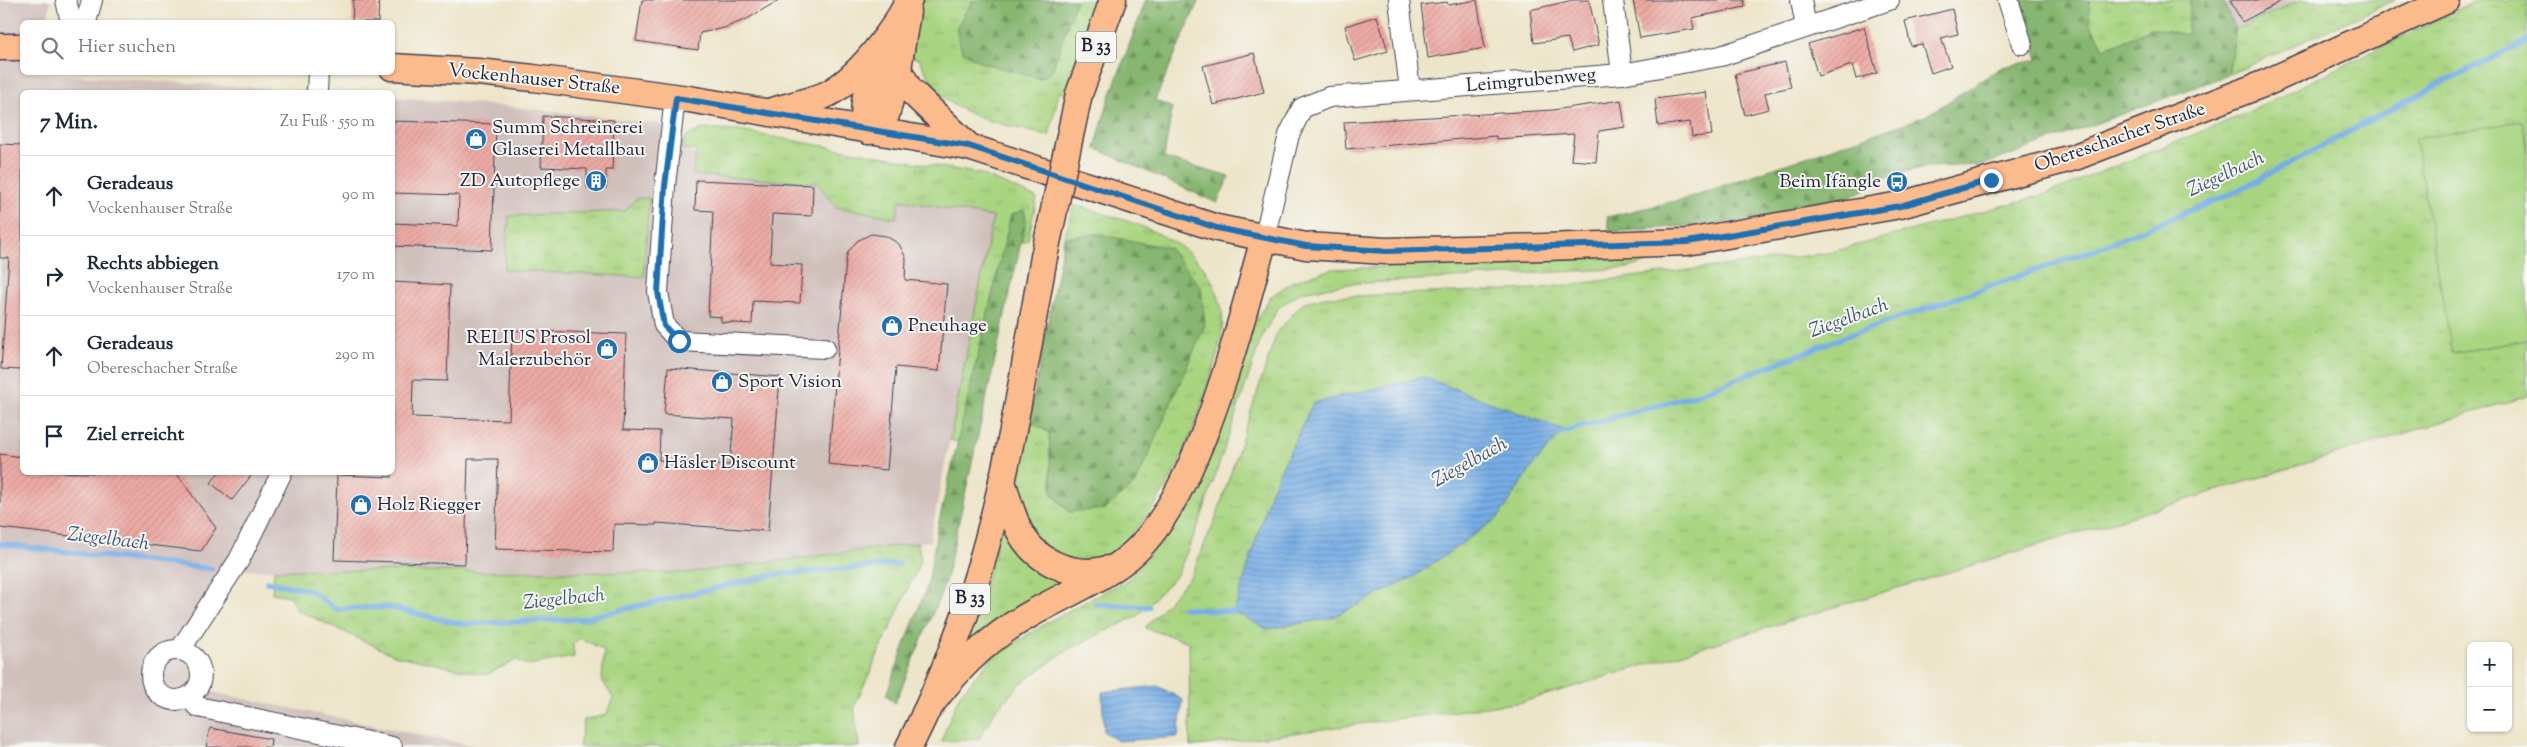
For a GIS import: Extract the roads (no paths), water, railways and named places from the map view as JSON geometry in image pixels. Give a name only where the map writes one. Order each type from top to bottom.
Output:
[{"type":"main road","name":"B 33","points":[[909,747],[924,717],[972,595],[1002,482],[1044,257],[1079,94],[1114,0]]},
{"type":"main road","points":[[767,112],[824,96],[847,81],[889,34],[909,1]]},
{"type":"main road","points":[[889,34],[863,110],[864,122],[869,131],[886,115],[898,69],[909,1]]},
{"type":"main road","name":"Obereschacher Straße","points":[[1153,206],[1217,228],[1306,246],[1386,251],[1687,242],[1900,206],[2075,157],[2268,82],[2441,1]]},
{"type":"main road","points":[[0,47],[20,47]]},
{"type":"main road","name":"Vockenhauser Straße","points":[[395,67],[478,72],[676,98],[969,146],[1153,206]]},
{"type":"main road","points":[[898,69],[909,89],[969,146]]},
{"type":"main road","points":[[924,717],[955,674],[989,641],[1028,615],[1114,568],[1136,550],[1156,525],[1182,483],[1195,456],[1232,351],[1264,239]]},
{"type":"main road","points":[[1002,482],[1019,529],[1033,550],[1042,558],[1077,572],[1114,568]]},
{"type":"street","points":[[66,0],[71,20]]},
{"type":"street","points":[[87,20],[92,0]]},
{"type":"street","points":[[1399,0],[1410,90]]},
{"type":"street","points":[[1613,0],[1622,74]]},
{"type":"street","points":[[1801,0],[1806,27]]},
{"type":"street","name":"Leimgrubenweg","points":[[1264,239],[1289,135],[1302,108],[1329,97],[1622,74],[1721,56],[1889,0]]},
{"type":"street","points":[[2008,0],[2022,44]]},
{"type":"street","points":[[318,75],[318,90]]},
{"type":"street","points":[[676,98],[665,186],[658,292],[664,326],[679,341],[825,348]]},
{"type":"street","points":[[180,650],[239,560],[281,475]]},
{"type":"street","points":[[170,650],[180,650],[190,654],[197,661],[201,671],[200,681],[196,690],[188,697],[170,700],[161,696],[150,680],[150,670],[161,653],[170,650]]},
{"type":"street","points":[[188,697],[198,707],[392,747]]},
{"type":"water","points":[[1424,377],[1564,430],[1535,463],[1498,518],[1415,576],[1331,618],[1267,629],[1234,612],[1271,490],[1313,403]]},
{"type":"water","points":[[1158,686],[1183,700],[1178,737],[1118,741],[1104,732],[1102,692]]},
{"type":"waterway","name":"Ziegelbach","points":[[1558,433],[1695,395],[1847,336],[2094,250],[2233,193],[2447,80],[2527,41]]},
{"type":"waterway","name":"Ziegelbach","points":[[0,544],[212,569]]},
{"type":"waterway","name":"Ziegelbach","points":[[267,582],[309,590],[336,609],[387,607],[463,624],[581,619],[773,575],[899,564]]},
{"type":"waterway","name":"Ziegelbach","points":[[1095,604],[1149,607]]},
{"type":"waterway","name":"Ziegelbach","points":[[1183,608],[1234,612],[1239,609]]},
{"type":"place","name":"Summ Schreinerei Glaserei Metallbau","points":[[476,139]]},
{"type":"place","name":"ZD Autopflege","points":[[596,181]]},
{"type":"place","name":"Beim Ifängle","points":[[1897,182]]},
{"type":"place","name":"Pneuhage","points":[[892,326]]},
{"type":"place","name":"RELIUS Prosol Malerzubehör","points":[[607,349]]},
{"type":"place","name":"Sport Vision","points":[[722,382]]},
{"type":"place","name":"Häsler Discount","points":[[648,463]]},
{"type":"place","name":"Holz Riegger","points":[[361,505]]}]
